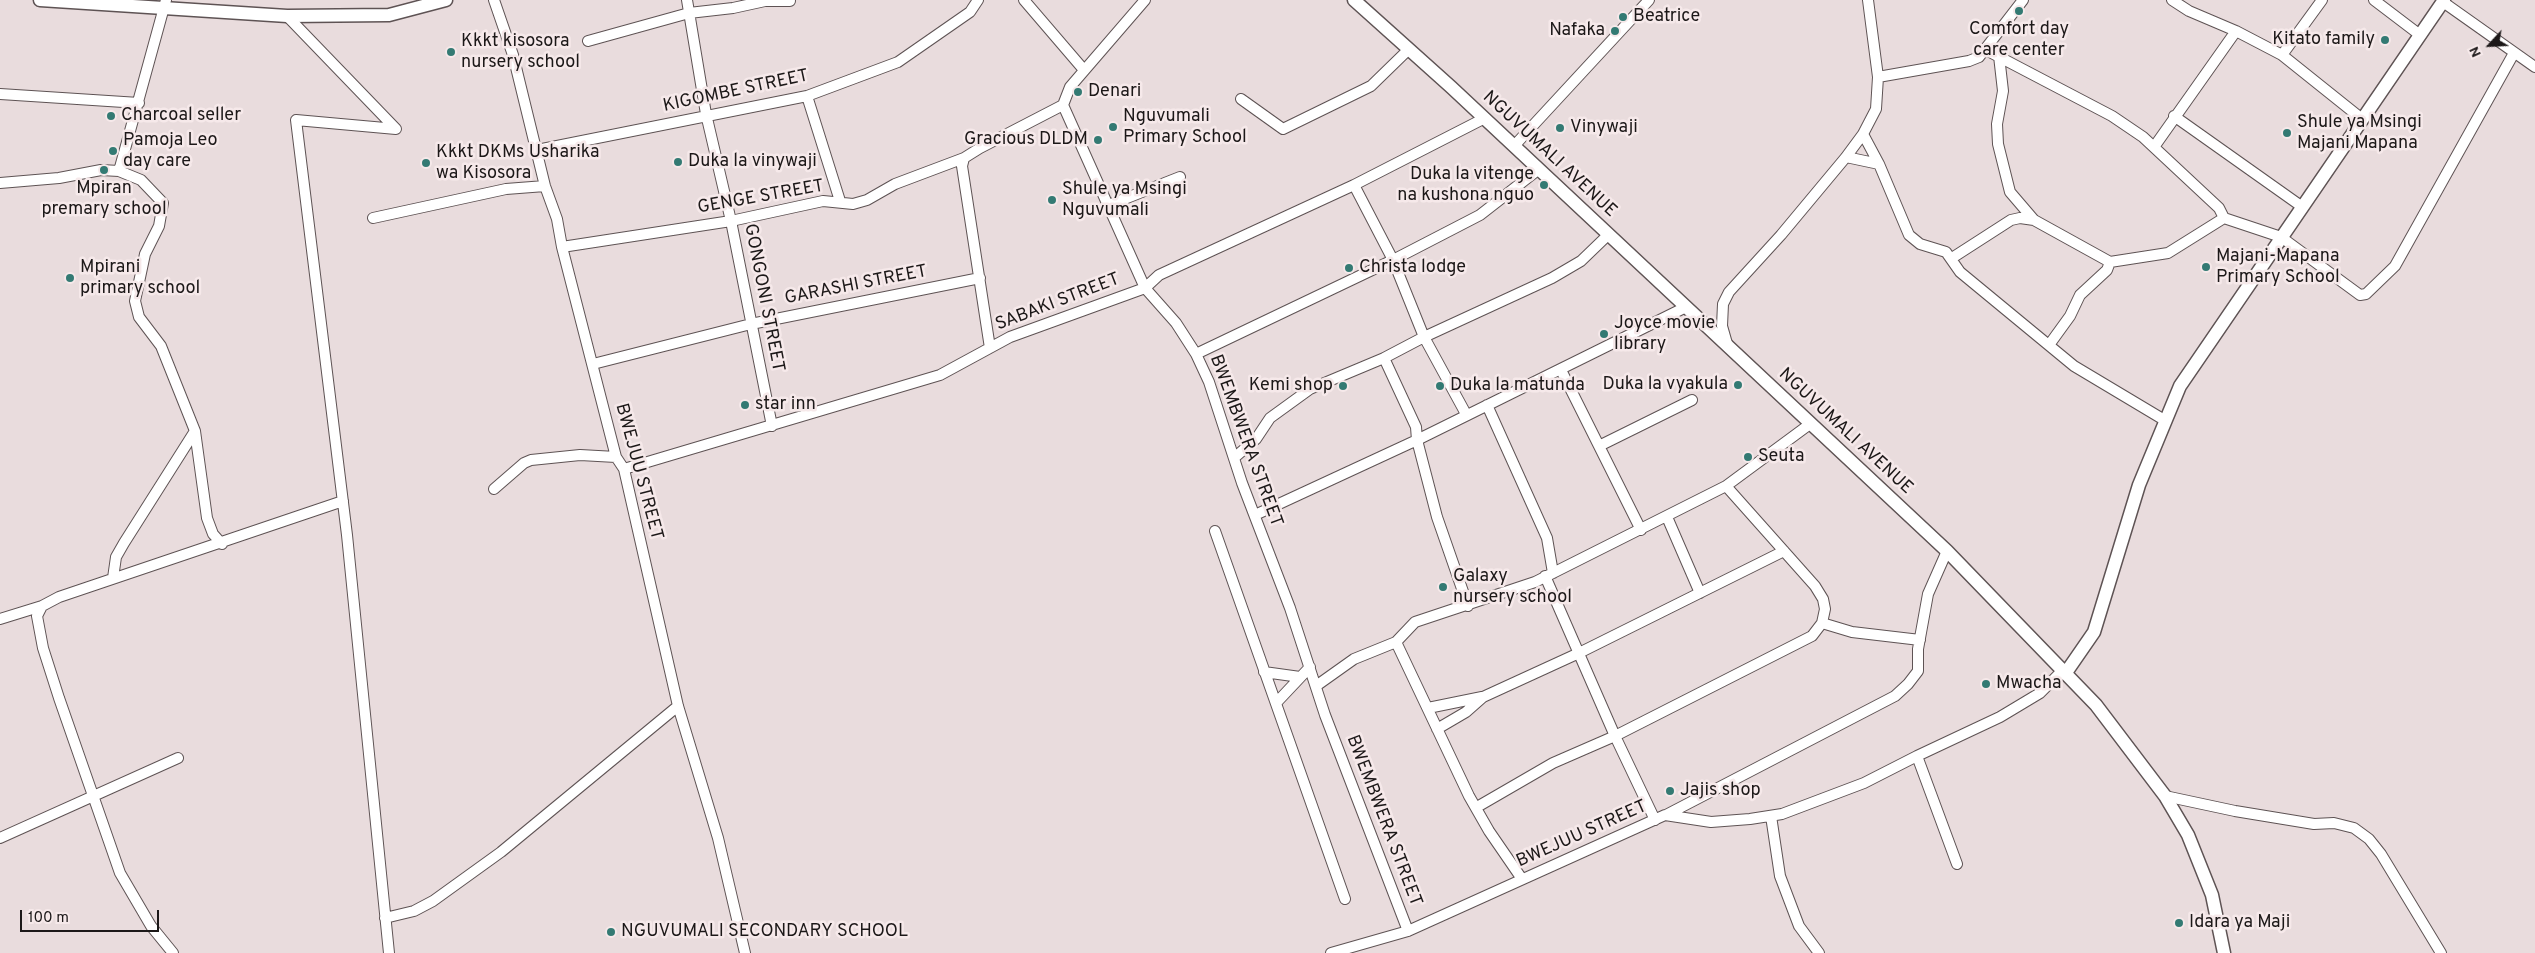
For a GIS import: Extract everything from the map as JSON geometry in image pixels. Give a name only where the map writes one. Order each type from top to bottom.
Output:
[{"type":"street","points":[[40,0],[165,4],[287,16],[389,15],[446,0]]},
{"type":"street","name":"BWEJUU STREET","points":[[494,0],[512,55],[545,186],[557,219],[562,247],[616,457],[624,469],[678,706],[718,838],[745,953]]},
{"type":"street","name":"GONGONI STREET","points":[[687,0],[706,114],[731,221],[772,426]]},
{"type":"street","name":"KIGOMBE STREET","points":[[536,150],[706,114],[806,96],[898,62],[970,12],[978,0]]},
{"type":"street","points":[[1024,0],[1084,70]]},
{"type":"street","points":[[1063,105],[1070,86],[1145,0]]},
{"type":"street","name":"NGUVUMALI AVENUE","points":[[1354,0],[1485,118],[1728,348],[1947,551],[2096,706],[2165,796],[2188,835],[2212,895],[2224,953]]},
{"type":"street","points":[[1514,146],[1648,0]]},
{"type":"street","points":[[1728,348],[1722,326],[1723,304],[1729,292],[1781,235],[1846,157],[1863,134],[1876,110],[1878,77],[1868,0]]},
{"type":"street","points":[[1878,77],[1969,61],[1986,50],[2023,0]]},
{"type":"street","points":[[2172,0],[2189,11],[2236,31],[2282,55],[2362,119]]},
{"type":"street","points":[[2282,55],[2322,0]]},
{"type":"street","points":[[2374,0],[2385,3],[2420,35]]},
{"type":"street","points":[[588,41],[689,13],[733,8],[765,1],[790,1]]},
{"type":"street","points":[[2063,673],[2094,632],[2139,486],[2180,386],[2444,1],[2535,67]]},
{"type":"street","points":[[119,172],[165,4]]},
{"type":"street","points":[[287,16],[396,129],[296,120],[343,502],[389,953]]},
{"type":"street","points":[[2154,147],[2174,116],[2236,31]]},
{"type":"street","points":[[1241,99],[1283,129],[1371,86],[1409,49]]},
{"type":"street","points":[[1986,50],[2112,116],[2143,136],[2219,208],[2224,218],[2281,237],[2360,295],[2366,294],[2395,266],[2514,53]]},
{"type":"street","points":[[1999,56],[2003,91],[1997,124],[1998,144],[2010,192],[2034,220],[2110,262],[2168,253],[2224,218]]},
{"type":"street","points":[[0,94],[139,103]]},
{"type":"street","points":[[806,96],[840,201]]},
{"type":"street","name":"GENGE STREET","points":[[562,247],[731,221],[823,200],[853,204],[867,200],[895,184],[964,158],[1063,105]]},
{"type":"street","name":"BWEMBWERA STREET","points":[[1063,105],[1146,288],[1176,324],[1196,354],[1209,382],[1234,458],[1316,686],[1408,931]]},
{"type":"street","points":[[2174,116],[2302,206]]},
{"type":"street","name":"SABAKI STREET","points":[[624,469],[940,375],[1010,337],[1146,288],[1159,276],[1354,185],[1485,118]]},
{"type":"street","points":[[1863,134],[1879,164],[1909,235],[1920,244],[1939,249],[1952,258],[1960,272],[2074,366],[2166,421]]},
{"type":"street","points":[[1846,157],[1879,164]]},
{"type":"street","points":[[964,158],[962,166],[990,348]]},
{"type":"street","points":[[1196,354],[1393,260],[1480,215],[1539,169]]},
{"type":"street","points":[[0,183],[42,180],[101,170],[119,172],[141,180],[163,203],[160,226],[145,254],[135,301],[139,317],[161,346],[195,431],[207,518],[213,534],[222,544]]},
{"type":"street","points":[[1109,205],[1180,177]]},
{"type":"street","points":[[1354,185],[1393,260],[1424,337],[1466,414]]},
{"type":"street","points":[[373,218],[506,189],[545,186]]},
{"type":"street","points":[[1952,258],[2011,220],[2034,220]]},
{"type":"street","points":[[1234,458],[1258,436],[1270,418],[1310,389],[1384,358],[1424,337],[1552,278],[1580,261],[1609,234]]},
{"type":"street","points":[[2049,345],[2070,316],[2080,295],[2107,270],[2110,262]]},
{"type":"street","name":"GARASHI STREET","points":[[593,364],[751,324],[980,278]]},
{"type":"street","points":[[1255,515],[1417,440],[1466,414],[1561,370],[1686,307]]},
{"type":"street","points":[[1384,358],[1416,427],[1417,440],[1446,546],[1468,606]]},
{"type":"street","points":[[1561,370],[1641,530]]},
{"type":"street","points":[[1599,446],[1692,400]]},
{"type":"street","points":[[1487,405],[1547,538],[1549,574],[1579,653],[1615,736],[1660,817],[1895,696],[1918,672],[1920,640],[1928,594],[1947,551]]},
{"type":"street","points":[[1316,686],[1354,659],[1396,642],[1415,622],[1468,606],[1549,574],[1641,530],[1726,486],[1810,424]]},
{"type":"street","points":[[113,578],[116,558],[120,550],[195,431]]},
{"type":"street","points":[[494,489],[524,463],[532,460],[580,455],[616,457]]},
{"type":"street","points":[[1477,807],[1553,763],[1615,736],[1812,636],[1822,623],[1825,609],[1823,599],[1815,586],[1726,486]]},
{"type":"street","points":[[0,619],[42,606],[59,597],[113,578],[222,544],[343,502]]},
{"type":"street","points":[[1667,517],[1700,592]]},
{"type":"street","points":[[1215,531],[1344,899]]},
{"type":"street","points":[[1428,708],[1483,697],[1579,653],[1784,551]]},
{"type":"street","points":[[42,606],[37,616],[43,648],[92,797],[120,872],[151,926],[173,953]]},
{"type":"street","points":[[1822,623],[1852,632],[1920,640]]},
{"type":"street","points":[[1396,642],[1469,796],[1489,831],[1522,879]]},
{"type":"street","points":[[1276,702],[1310,667]]},
{"type":"street","points":[[1264,672],[1300,677]]},
{"type":"street","name":"BWEJUU STREET","points":[[1331,953],[1408,931],[1660,817],[1711,822],[1771,816],[1782,814],[1864,783],[1916,756],[2000,717],[2040,693],[2063,673]]},
{"type":"street","points":[[1437,729],[1466,712],[1483,697]]},
{"type":"street","points":[[384,918],[414,911],[433,901],[502,852],[678,706]]},
{"type":"street","points":[[1916,756],[1957,864]]},
{"type":"street","points":[[0,838],[178,758]]},
{"type":"street","points":[[2165,796],[2314,824],[2334,823],[2354,828],[2369,838],[2382,854],[2441,953]]},
{"type":"street","points":[[1771,816],[1780,876],[1799,926],[1819,953]]},
{"type":"place","name":"Comfort day care center","points":[[2019,11]]},
{"type":"place","name":"Beatrice","points":[[1623,17]]},
{"type":"place","name":"Nafaka","points":[[1615,31]]},
{"type":"place","name":"Kitato family","points":[[2385,40]]},
{"type":"place","name":"Kkkt kisosora nursery school","points":[[451,52]]},
{"type":"place","name":"Denari","points":[[1078,92]]},
{"type":"place","name":"Charcoal seller","points":[[111,116]]},
{"type":"place","name":"Nguvumali Primary School","points":[[1113,127]]},
{"type":"place","name":"Vinywaji","points":[[1560,128]]},
{"type":"place","name":"Shule ya Msingi Majani Mapana","points":[[2287,133]]},
{"type":"place","name":"Gracious DLDM","points":[[1098,140]]},
{"type":"place","name":"Pamoja Leo day care","points":[[113,151]]},
{"type":"place","name":"Duka la vinywaji","points":[[678,162]]},
{"type":"place","name":"Kkkt DKMs Usharika wa Kisosora","points":[[426,163]]},
{"type":"place","name":"Mpiran premary school","points":[[104,170]]},
{"type":"place","name":"Duka la vitenge na kushona nguo","points":[[1544,185]]},
{"type":"place","name":"Shule ya Msingi Nguvumali","points":[[1052,200]]},
{"type":"place","name":"Majani-Mapana Primary School","points":[[2206,267]]},
{"type":"place","name":"Christa lodge","points":[[1349,268]]},
{"type":"place","name":"Mpirani primary school","points":[[70,278]]},
{"type":"place","name":"Joyce movie library","points":[[1604,334]]},
{"type":"place","name":"Duka la vyakula","points":[[1738,385]]},
{"type":"place","name":"Kemi shop","points":[[1343,386]]},
{"type":"place","name":"Duka la matunda","points":[[1440,386]]},
{"type":"place","name":"star inn","points":[[745,405]]},
{"type":"place","name":"Seuta","points":[[1748,457]]},
{"type":"place","name":"Galaxy nursery school","points":[[1443,587]]},
{"type":"place","name":"Mwacha","points":[[1986,684]]},
{"type":"place","name":"Jajis shop","points":[[1670,791]]},
{"type":"place","name":"Idara ya Maji","points":[[2179,923]]},
{"type":"place","name":"NGUVUMALI SECONDARY SCHOOL","points":[[611,932]]}]
